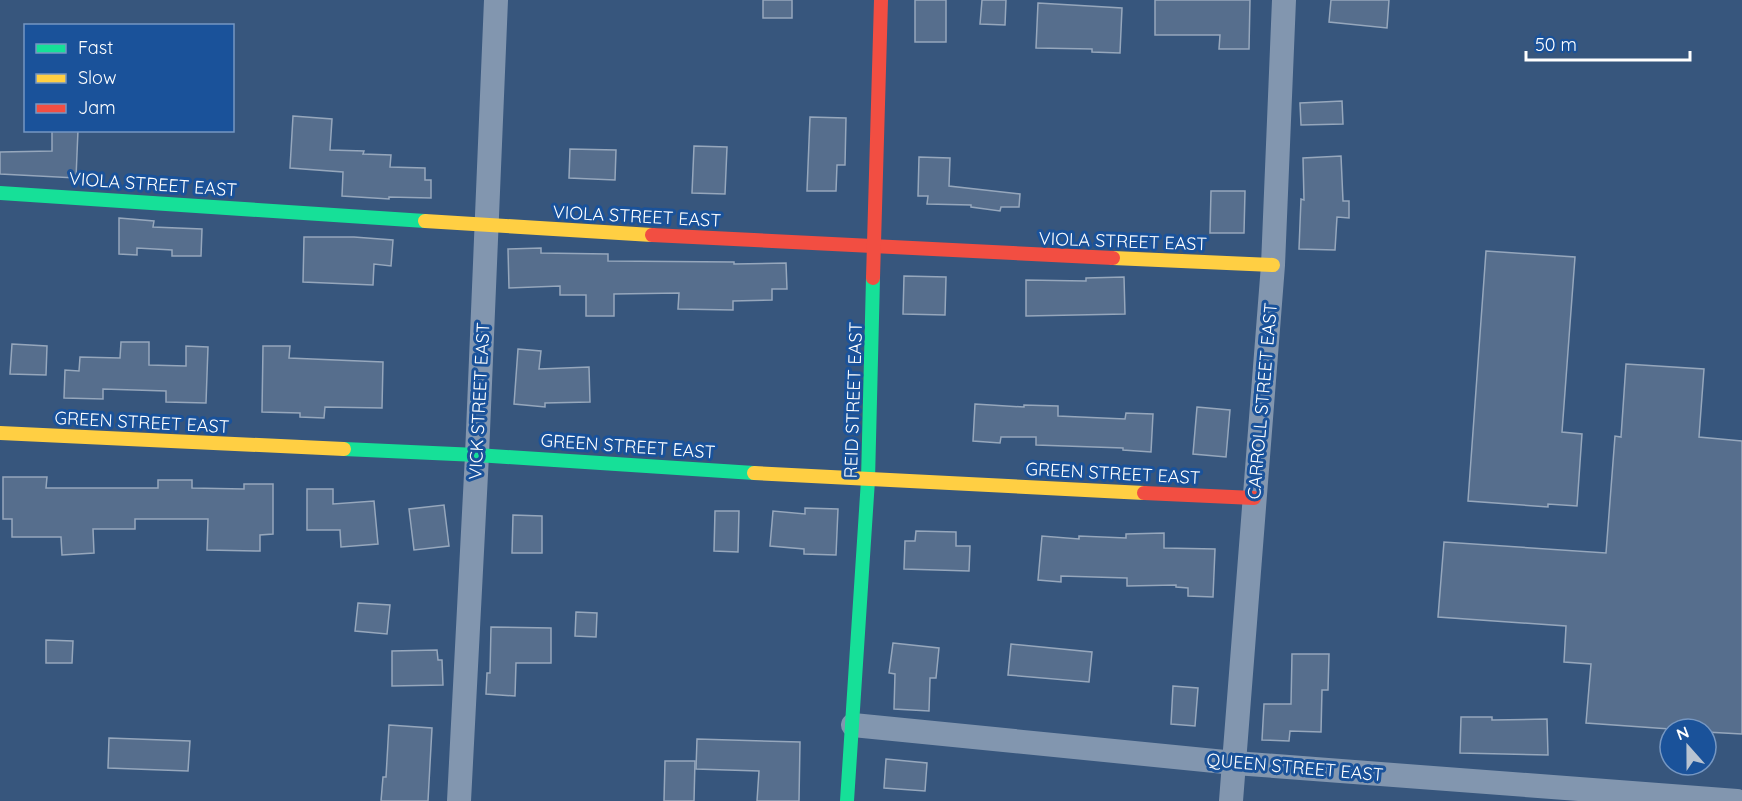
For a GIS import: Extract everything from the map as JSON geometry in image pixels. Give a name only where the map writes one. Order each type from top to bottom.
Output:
[{"type":"street","name":"VICK STREET EAST","points":[[459,801],[477,455],[496,0]]},
{"type":"street","name":"REID STREET EAST","points":[[847,801],[868,480],[881,0]]},
{"type":"street","name":"CARROLL STREET EAST","points":[[1231,801],[1274,265],[1284,0]]},
{"type":"street","name":"VIOLA STREET EAST","points":[[0,193],[876,249],[1274,265]]},
{"type":"street","name":"GREEN STREET EAST","points":[[0,433],[477,455],[868,480],[1254,498]]},
{"type":"street","name":"QUEEN STREET EAST","points":[[853,725],[1235,763],[1737,801]]},
{"type":"building","points":[[763,0],[792,0],[792,18],[763,18]]},
{"type":"building","points":[[915,0],[946,0],[946,42],[915,42]]},
{"type":"building","points":[[982,0],[1006,0],[1005,25],[980,24]]},
{"type":"building","points":[[1155,0],[1250,0],[1249,49],[1219,49],[1220,35],[1155,35]]},
{"type":"building","points":[[1331,0],[1389,0],[1387,28],[1329,22]]},
{"type":"building","points":[[1038,3],[1122,8],[1120,53],[1092,52],[1092,49],[1036,48]]},
{"type":"building","points":[[1342,101],[1343,124],[1301,125],[1300,103]]},
{"type":"building","points":[[293,116],[332,119],[330,150],[391,155],[390,167],[425,168],[425,180],[431,180],[431,198],[389,197],[389,199],[342,196],[343,172],[290,168]]},
{"type":"building","points":[[810,117],[846,118],[845,165],[837,165],[836,191],[807,191]]},
{"type":"building","points":[[52,132],[78,132],[76,178],[0,174],[0,152],[52,151]]},
{"type":"building","points":[[694,146],[727,147],[725,194],[692,193]]},
{"type":"building","points":[[570,149],[616,150],[615,180],[569,178]]},
{"type":"building","points":[[1341,156],[1343,201],[1349,201],[1349,218],[1337,217],[1335,250],[1299,249],[1301,199],[1304,200],[1303,158]]},
{"type":"building","points":[[919,157],[950,158],[949,186],[1020,194],[1019,207],[1001,207],[1000,211],[971,207],[971,205],[927,204],[928,196],[918,196]]},
{"type":"building","points":[[1211,191],[1245,191],[1244,233],[1210,233]]},
{"type":"building","points":[[119,218],[154,221],[153,227],[202,229],[201,256],[172,256],[172,250],[137,248],[137,255],[119,254]]},
{"type":"building","points":[[304,237],[393,240],[391,266],[374,264],[373,285],[303,282]]},
{"type":"building","points":[[541,248],[541,253],[608,254],[608,261],[786,263],[787,289],[772,289],[772,300],[733,301],[733,310],[678,309],[679,293],[614,294],[614,316],[586,316],[586,295],[560,295],[560,286],[509,288],[508,249]]},
{"type":"building","points":[[1486,251],[1575,257],[1562,432],[1582,434],[1577,506],[1548,504],[1548,507],[1468,501]]},
{"type":"building","points":[[904,276],[946,277],[945,315],[903,314]]},
{"type":"building","points":[[1124,277],[1125,314],[1026,316],[1026,280],[1086,281],[1086,278]]},
{"type":"building","points":[[121,342],[149,342],[149,365],[186,366],[186,346],[208,347],[206,403],[166,402],[166,391],[103,389],[103,399],[64,398],[65,370],[79,371],[80,357],[120,358]]},
{"type":"building","points":[[12,344],[47,346],[46,375],[10,374]]},
{"type":"building","points":[[263,346],[290,346],[289,358],[383,362],[382,408],[325,407],[324,418],[300,417],[300,413],[262,412]]},
{"type":"building","points":[[518,349],[541,351],[539,369],[589,367],[590,402],[545,403],[545,407],[514,404]]},
{"type":"building","points":[[1626,364],[1704,369],[1699,437],[1742,441],[1742,734],[1718,733],[1718,717],[1658,717],[1658,728],[1586,723],[1591,664],[1564,662],[1566,626],[1438,617],[1444,542],[1606,553],[1615,436],[1621,437]]},
{"type":"building","points":[[975,404],[1024,407],[1024,405],[1058,406],[1058,416],[1125,419],[1126,413],[1153,414],[1151,452],[1123,450],[1123,448],[1036,445],[1036,437],[1001,437],[1000,443],[973,441]]},
{"type":"building","points":[[1197,407],[1230,410],[1226,457],[1193,454]]},
{"type":"building","points":[[3,477],[47,477],[46,488],[158,488],[158,480],[192,480],[192,488],[244,489],[244,484],[273,484],[273,534],[260,535],[260,551],[207,550],[208,519],[135,519],[135,529],[93,529],[94,553],[62,555],[61,537],[12,537],[12,519],[3,519]]},
{"type":"building","points":[[307,489],[333,489],[333,504],[374,501],[378,544],[341,547],[340,530],[307,530]]},
{"type":"building","points":[[444,505],[449,546],[414,550],[409,509]]},
{"type":"building","points":[[805,508],[838,509],[836,555],[804,554],[804,549],[770,546],[773,511],[805,514]]},
{"type":"building","points":[[715,511],[739,511],[738,552],[714,551]]},
{"type":"building","points":[[513,515],[542,516],[542,553],[512,553]]},
{"type":"building","points":[[916,531],[956,532],[956,546],[970,546],[969,571],[904,569],[905,541],[915,541]]},
{"type":"building","points":[[1164,533],[1164,548],[1215,549],[1213,597],[1188,596],[1188,588],[1176,587],[1176,585],[1127,586],[1127,578],[1061,576],[1061,582],[1038,580],[1042,536],[1079,539],[1079,536],[1126,538],[1126,534]]},
{"type":"building","points":[[358,603],[390,605],[387,634],[355,631]]},
{"type":"building","points":[[576,612],[597,613],[596,637],[575,636]]},
{"type":"building","points":[[491,627],[551,628],[551,663],[516,663],[515,696],[486,694],[487,673],[490,673]]},
{"type":"building","points":[[46,640],[73,641],[72,663],[46,663]]},
{"type":"building","points":[[893,643],[939,648],[936,678],[930,678],[929,711],[894,709],[895,674],[889,673]]},
{"type":"building","points":[[1011,644],[1092,652],[1089,682],[1008,675]]},
{"type":"building","points":[[437,650],[438,660],[442,660],[443,685],[392,686],[392,651]]},
{"type":"building","points":[[1292,654],[1329,654],[1328,690],[1322,690],[1321,732],[1290,731],[1289,741],[1262,740],[1264,704],[1291,704]]},
{"type":"building","points":[[1173,686],[1198,688],[1195,726],[1171,724]]},
{"type":"building","points":[[1461,717],[1492,717],[1492,720],[1547,719],[1548,755],[1460,753]]},
{"type":"building","points":[[389,725],[432,728],[428,801],[381,801],[383,777],[386,777]]},
{"type":"building","points":[[109,738],[190,741],[188,771],[108,768]]},
{"type":"building","points":[[697,739],[800,742],[799,801],[757,801],[759,771],[696,769]]},
{"type":"building","points":[[886,759],[927,763],[925,791],[884,788]]},
{"type":"building","points":[[665,761],[695,761],[694,801],[664,801]]},
{"type":"traffic: fast","points":[[0,193],[425,221]]},
{"type":"traffic: fast","points":[[847,801],[868,480],[873,278]]},
{"type":"traffic: fast","points":[[344,449],[754,473]]},
{"type":"traffic: slow","points":[[425,221],[652,235]]},
{"type":"traffic: slow","points":[[1113,258],[1273,265]]},
{"type":"traffic: slow","points":[[0,433],[344,449]]},
{"type":"traffic: slow","points":[[754,473],[1144,493]]},
{"type":"traffic: jam","points":[[873,278],[881,0]]},
{"type":"traffic: jam","points":[[652,235],[1113,258]]},
{"type":"traffic: jam","points":[[1144,493],[1254,498]]}]
